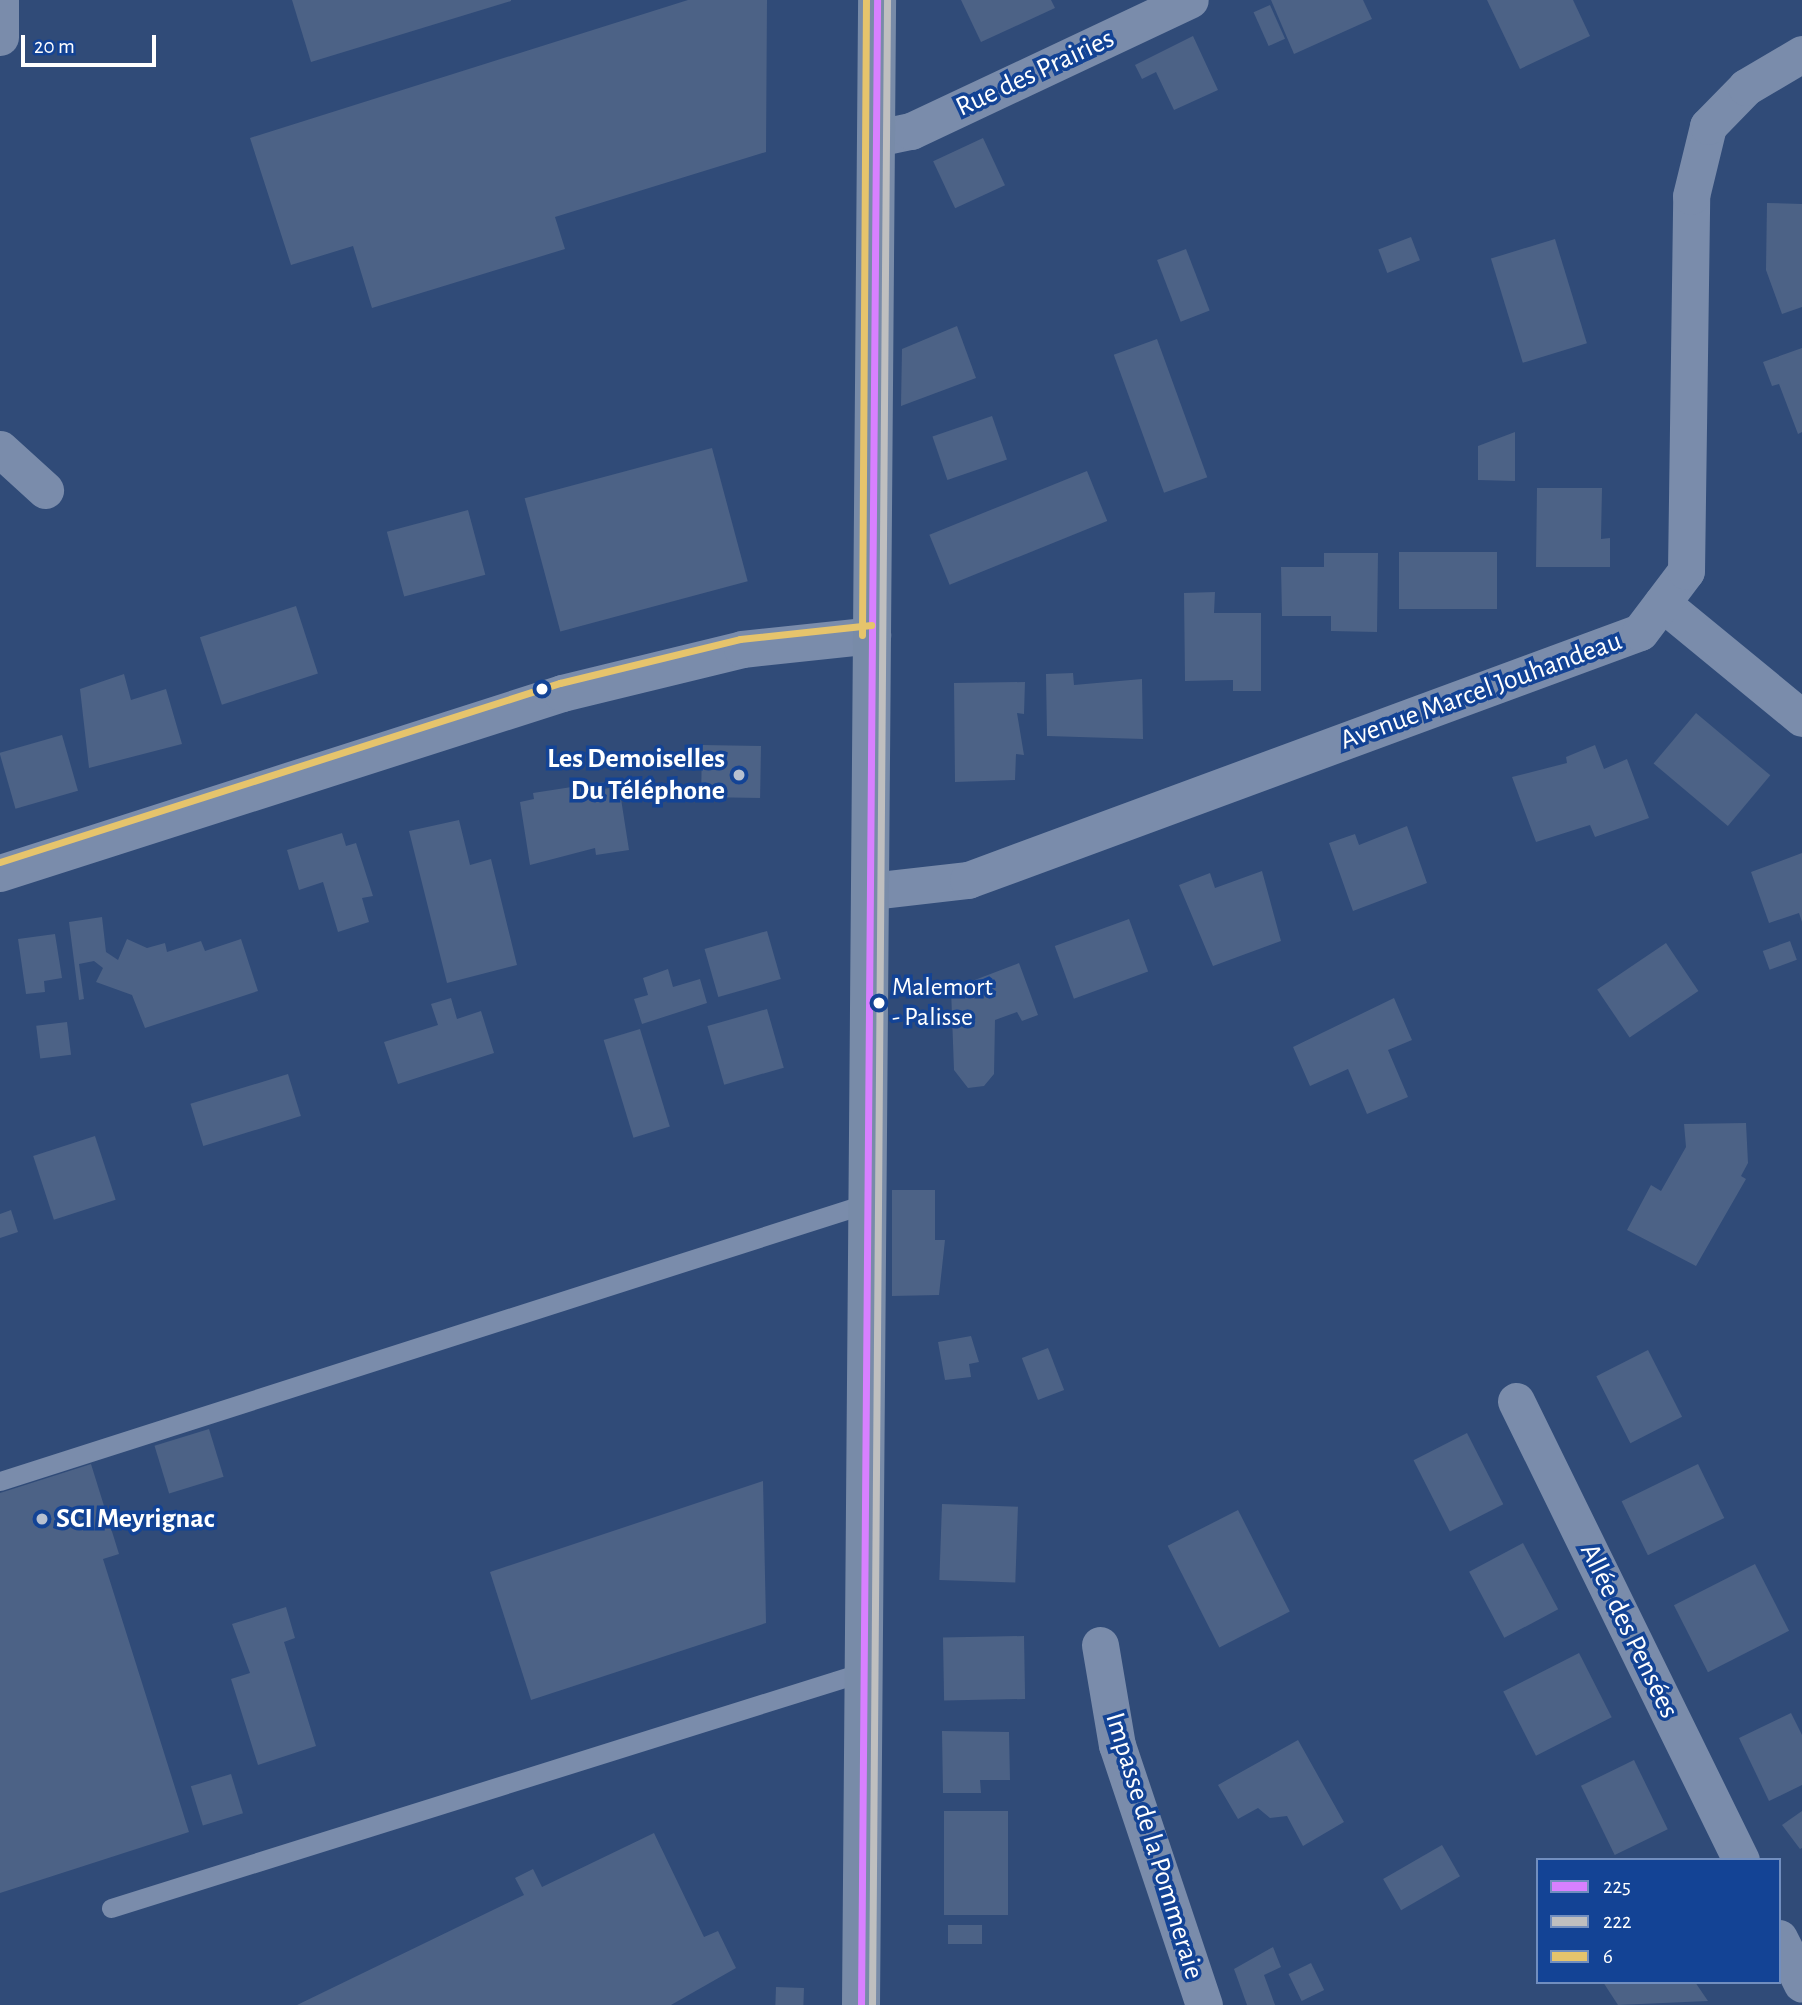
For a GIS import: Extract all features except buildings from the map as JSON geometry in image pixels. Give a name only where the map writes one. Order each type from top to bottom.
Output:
[{"type":"main road","points":[[861,2005],[877,0]]},
{"type":"street","points":[[0,0],[0,37]]},
{"type":"street","name":"Rue des Prairies","points":[[877,138],[911,131],[1190,0]]},
{"type":"street","name":"Avenue Marcel Jouhandeau","points":[[871,891],[968,880],[1640,632],[1686,571],[1691,196],[1707,126],[1746,88],[1802,54]]},
{"type":"street","points":[[0,449],[45,490]]},
{"type":"street","points":[[1662,603],[1802,718]]},
{"type":"street","points":[[0,873],[562,693],[742,649],[872,635]]},
{"type":"street","name":"Allée des Pensées","points":[[1516,1401],[1740,1858]]},
{"type":"street","name":"Impasse de la Pommeraie","points":[[1100,1645],[1117,1745],[1204,2005]]},
{"type":"street","points":[[1781,1942],[1802,1984]]},
{"type":"street","points":[[1797,2005],[1802,2001]]},
{"type":"lane","points":[[0,1481],[868,1203]]},
{"type":"lane","points":[[111,1908],[863,1672]]},
{"type":"transit line","name":"6","points":[[862,635],[866,0]]},
{"type":"transit line","name":"225","points":[[861,2005],[877,0]]},
{"type":"transit line","name":"222","points":[[872,2005],[887,0]]},
{"type":"transit line","name":"6","points":[[0,862],[560,683],[740,639],[871,625]]},
{"type":"place","name":"Les Demoiselles Du Téléphone","points":[[739,775]]},
{"type":"place","name":"Malemort - Palisse","points":[[879,1003]]},
{"type":"place","name":"SCI Meyrignac","points":[[42,1519]]}]
